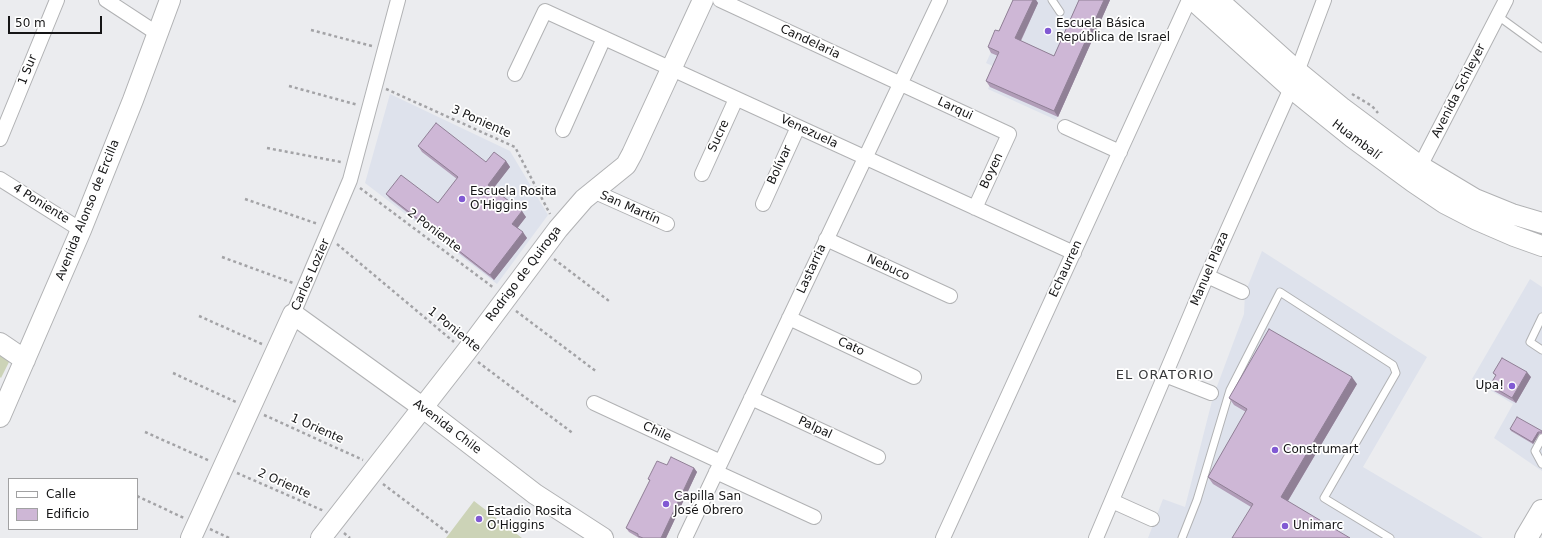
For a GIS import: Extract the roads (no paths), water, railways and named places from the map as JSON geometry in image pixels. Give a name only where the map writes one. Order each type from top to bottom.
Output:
[{"type":"main road","points":[[1526,538],[1542,511]]},
{"type":"street","name":"1 Sur","points":[[0,139],[57,0]]},
{"type":"street","points":[[106,0],[158,34]]},
{"type":"street","name":"Avenida Alonso de Ercilla","points":[[0,417],[81,230],[133,100],[170,0]]},
{"type":"street","name":"Carlos Lozier","points":[[194,531],[305,287],[350,180],[398,0]]},
{"type":"street","name":"Rodrigo de Quiroga","points":[[321,538],[466,352],[541,249],[576,207],[593,191],[621,169],[629,160],[703,0]]},
{"type":"street","name":"Candelaria","points":[[720,0],[900,83]]},
{"type":"street","name":"Lastarria","points":[[685,538],[940,0]]},
{"type":"street","name":"Echaurren","points":[[943,538],[1189,0]]},
{"type":"street","name":"Huambalí","points":[[1193,0],[1294,79]]},
{"type":"street","name":"Huambalí","points":[[1218,0],[1347,133],[1416,174],[1458,190],[1492,206],[1542,223]]},
{"type":"street","name":"Manuel Plaza","points":[[1096,538],[1207,276],[1294,79],[1324,0]]},
{"type":"street","name":"Avenida Schleyer","points":[[1416,174],[1506,0]]},
{"type":"street","name":"Venezuela","points":[[515,74],[545,11],[1074,253]]},
{"type":"street","points":[[563,130],[604,38]]},
{"type":"street","name":"Larqui","points":[[900,83],[1009,134]]},
{"type":"street","name":"Sucre","points":[[702,174],[736,99]]},
{"type":"street","name":"Bolívar","points":[[763,204],[798,127]]},
{"type":"street","points":[[1065,127],[1120,152]]},
{"type":"street","name":"Boyen","points":[[975,208],[1009,134]]},
{"type":"street","name":"Huambalí","points":[[1416,174],[1444,203],[1477,220],[1542,246]]},
{"type":"street","name":"4 Poniente","points":[[0,179],[81,230]]},
{"type":"street","name":"San Martín","points":[[593,191],[667,224]]},
{"type":"street","name":"Nebuco","points":[[826,239],[950,296]]},
{"type":"street","points":[[1207,276],[1242,292]]},
{"type":"street","name":"Avenida Chile","points":[[293,314],[422,407],[535,494],[603,538]]},
{"type":"street","name":"Cato","points":[[789,318],[914,376]]},
{"type":"street","points":[[0,343],[25,360]]},
{"type":"street","points":[[1165,375],[1211,393]]},
{"type":"street","name":"Palpal","points":[[751,398],[878,457]]},
{"type":"street","name":"Chile","points":[[594,403],[814,517]]},
{"type":"street","points":[[1112,501],[1152,519]]},
{"type":"lane","points":[[1052,0],[1060,12]]},
{"type":"lane","points":[[1498,16],[1542,48]]},
{"type":"lane","points":[[1182,538],[1197,500],[1230,390],[1280,292],[1392,365],[1396,373],[1324,498],[1390,538]]},
{"type":"lane","points":[[1542,317],[1530,342],[1542,350]]},
{"type":"lane","points":[[1542,438],[1535,451],[1542,464]]},
{"type":"place","name":"Escuela Básica República de Israel","points":[[1048,31]]},
{"type":"place","name":"Escuela Rosita O'Higgins","points":[[462,199]]},
{"type":"place","name":"Upa!","points":[[1512,386]]},
{"type":"place","name":"Construmart","points":[[1275,450]]},
{"type":"place","name":"Capilla San José Obrero","points":[[666,504]]},
{"type":"place","name":"Estadio Rosita O'Higgins","points":[[479,519]]},
{"type":"place","name":"Unimarc","points":[[1285,526]]},
{"type":"district","name":"EL ORATORIO","points":[[1165,376]]}]
